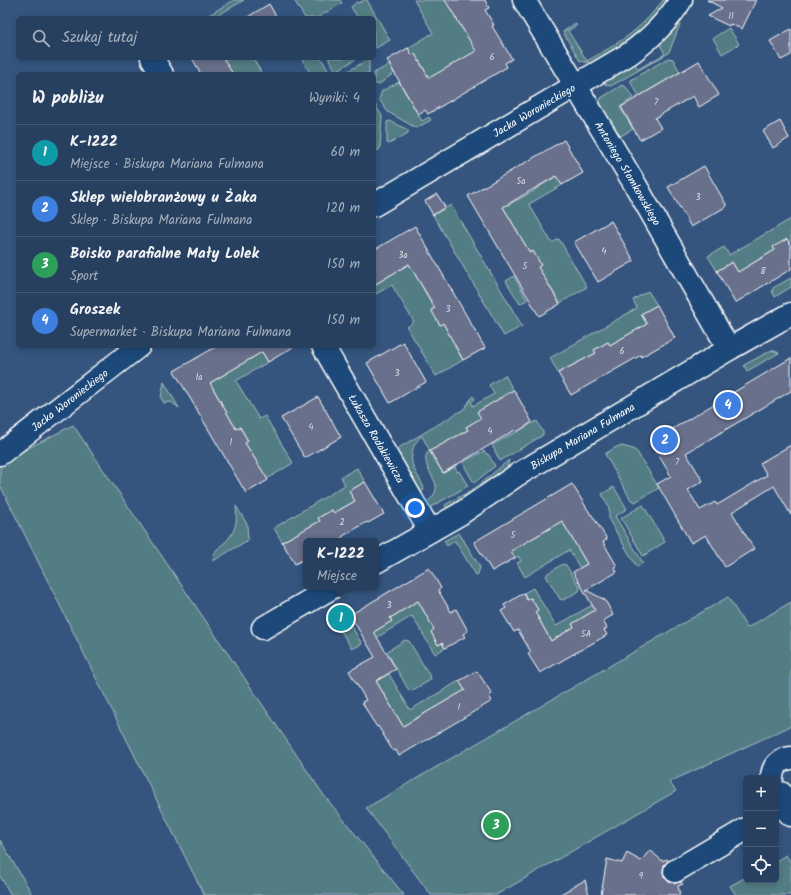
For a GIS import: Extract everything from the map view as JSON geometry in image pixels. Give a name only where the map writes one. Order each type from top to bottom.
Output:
[{"type":"street","name":"Antoniego Słomkowskiego","points":[[524,0],[677,257],[729,349]]},
{"type":"street","name":"Jacka Woronieckiego","points":[[376,204],[629,54],[650,39],[668,20],[681,0]]},
{"type":"street","points":[[153,60],[161,72]]},
{"type":"street","name":"Biskupa Mariana Fulmana","points":[[379,560],[460,514],[517,475],[729,349],[791,314]]},
{"type":"street","name":"Jacka Woronieckiego","points":[[0,454],[136,348]]},
{"type":"street","name":"Łukasza Rodakiewicza","points":[[324,348],[430,531]]},
{"type":"street","points":[[263,628],[328,590]]},
{"type":"street","points":[[782,798],[773,769],[776,764],[785,758],[791,758]]},
{"type":"street","points":[[675,871],[743,831]]},
{"type":"green space","points":[[234,0],[244,0],[216,16],[207,16]]},
{"type":"green space","points":[[294,0],[340,0],[342,3],[320,16],[304,16]]},
{"type":"green space","points":[[367,0],[390,40],[376,48],[376,16],[357,16],[351,7],[357,2],[359,3]]},
{"type":"green space","points":[[414,0],[446,0],[468,38],[480,52],[465,58],[441,72],[429,82],[423,67],[415,54],[412,55],[408,48],[433,33]]},
{"type":"green space","points":[[663,0],[667,0],[642,29],[613,50],[591,63],[580,61],[563,32],[574,24],[577,25],[568,31],[587,61],[609,48],[637,28]]},
{"type":"green space","points":[[684,14],[667,54],[611,86],[606,85],[602,78],[633,61],[638,69],[665,54],[658,41]]},
{"type":"green space","points":[[729,28],[739,44],[722,54],[713,38]]},
{"type":"green space","points":[[668,58],[673,59],[680,72],[639,96],[631,83],[631,80]]},
{"type":"green space","points":[[225,60],[254,60],[261,72],[231,72],[222,62]]},
{"type":"green space","points":[[302,60],[322,60],[329,72],[310,72]]},
{"type":"green space","points":[[329,60],[355,60],[336,71]]},
{"type":"green space","points":[[367,60],[369,60],[369,72],[346,72]]},
{"type":"green space","points":[[389,65],[394,73],[378,85],[376,84],[376,72]]},
{"type":"green space","points":[[399,82],[422,121],[429,117],[431,120],[416,128],[388,112],[379,99],[382,91]]},
{"type":"green space","points":[[622,85],[626,87],[633,98],[620,107],[633,129],[619,137],[599,105],[601,98]]},
{"type":"green space","points":[[376,106],[382,116],[380,149],[376,151]]},
{"type":"green space","points":[[390,121],[408,130],[408,133],[389,144],[387,143],[387,122]]},
{"type":"green space","points":[[555,174],[562,185],[529,204],[552,243],[559,239],[587,287],[560,303],[538,267],[541,265],[533,251],[530,253],[502,205],[504,204],[506,206],[534,191],[554,178],[553,175]]},
{"type":"green space","points":[[451,205],[522,326],[504,336],[433,215]]},
{"type":"green space","points":[[791,219],[791,241],[773,247],[775,250],[738,272],[732,262],[717,271],[708,256],[724,247],[729,255]]},
{"type":"green space","points":[[409,264],[463,360],[436,376],[407,327],[414,322],[392,285],[376,294],[376,284]]},
{"type":"green space","points":[[514,276],[527,300],[520,304],[506,281]]},
{"type":"green space","points":[[791,278],[791,287],[775,297],[772,291],[773,288]]},
{"type":"green space","points":[[648,291],[657,305],[641,314],[647,324],[610,345],[608,342],[594,350],[596,353],[558,373],[550,358],[637,308],[633,300]]},
{"type":"green space","points":[[772,350],[779,353],[747,371],[744,365]]},
{"type":"green space","points":[[262,352],[268,362],[236,381],[259,419],[265,416],[293,463],[267,479],[245,443],[248,441],[240,427],[236,429],[210,383]]},
{"type":"green space","points":[[505,375],[513,390],[498,399],[503,409],[466,427],[468,430],[430,451],[422,436],[415,443],[412,452],[412,462],[424,488],[424,490],[420,493],[395,450],[464,409],[473,396],[475,399],[471,402],[473,406],[494,394],[489,385]]},
{"type":"green space","points":[[164,382],[179,408],[171,402],[164,403],[161,398]]},
{"type":"green space","points":[[537,421],[543,435],[500,461],[492,445]]},
{"type":"green space","points":[[73,425],[323,794],[404,895],[204,895],[0,485],[0,463]]},
{"type":"green space","points":[[622,446],[633,449],[637,452],[659,488],[635,502],[631,500],[605,454],[616,447]]},
{"type":"green space","points":[[429,451],[443,473],[455,467],[468,486],[429,508],[426,503],[433,496],[436,490],[436,485],[426,462],[426,455]]},
{"type":"green space","points":[[484,451],[488,454],[495,466],[474,483],[463,462]]},
{"type":"green space","points":[[509,460],[506,472],[449,513],[445,505],[475,488]]},
{"type":"green space","points":[[357,468],[365,482],[349,491],[355,501],[334,513],[332,510],[318,518],[320,521],[282,542],[274,528],[345,485],[341,477]]},
{"type":"green space","points":[[614,487],[627,509],[615,516],[643,563],[637,567],[609,520],[609,508],[602,494]]},
{"type":"green space","points":[[643,505],[665,542],[643,556],[621,518]]},
{"type":"green space","points":[[236,506],[247,524],[248,540],[213,561],[216,550],[227,541],[234,530]]},
{"type":"green space","points":[[562,521],[587,564],[580,568],[569,550],[525,577],[517,563],[521,561],[518,556],[515,558],[511,551]]},
{"type":"green space","points":[[459,533],[480,567],[478,574],[476,575],[455,541],[447,546],[444,541]]},
{"type":"green space","points":[[563,564],[566,565],[580,588],[579,591],[563,600],[560,599],[546,576],[548,573]]},
{"type":"green space","points":[[533,588],[556,626],[592,605],[597,613],[590,613],[572,624],[574,627],[551,641],[535,612],[538,610],[531,598],[527,600],[524,593]]},
{"type":"green space","points":[[728,597],[747,628],[791,602],[791,726],[669,782],[676,791],[496,895],[431,895],[366,808]]},
{"type":"green space","points":[[418,601],[434,629],[431,632],[438,645],[442,643],[445,648],[435,654],[412,616],[376,638],[373,632],[392,621],[390,618]]},
{"type":"green space","points":[[349,622],[362,644],[352,649],[339,628]]},
{"type":"green space","points":[[405,640],[409,641],[431,678],[429,681],[411,691],[408,689],[387,652]]},
{"type":"green space","points":[[389,674],[410,710],[459,681],[465,690],[403,726],[376,681]]},
{"type":"green space","points":[[0,840],[31,892],[29,895],[11,895],[0,876]]},
{"type":"green space","points":[[786,855],[791,863],[791,895],[736,895],[730,886],[743,879],[743,883],[779,883],[779,859]]},
{"type":"building","points":[[445,0],[485,0],[489,8],[485,10],[494,25],[492,26],[512,59],[505,63],[507,67],[428,114],[425,110],[418,114],[387,60],[408,48],[412,55],[415,54],[429,78],[476,51]]},
{"type":"building","points":[[707,0],[756,0],[742,29],[730,24],[729,26],[708,16],[722,8]]},
{"type":"building","points":[[269,4],[276,16],[249,16]]},
{"type":"building","points":[[791,29],[791,55],[781,60],[770,41]]},
{"type":"building","points":[[193,60],[224,60],[232,72],[200,72]]},
{"type":"building","points":[[699,61],[719,95],[699,107],[693,96],[655,118],[661,128],[640,140],[621,107]]},
{"type":"building","points":[[780,121],[789,138],[773,148],[763,131]]},
{"type":"building","points":[[564,140],[583,173],[562,185],[556,176],[503,207],[530,253],[533,251],[541,265],[538,267],[560,304],[539,316],[468,196]]},
{"type":"building","points":[[704,166],[727,206],[691,227],[668,187]]},
{"type":"building","points":[[437,194],[445,207],[433,215],[425,201]]},
{"type":"building","points":[[611,221],[634,261],[598,282],[574,242]]},
{"type":"building","points":[[415,226],[485,348],[463,360],[443,323],[440,325],[431,310],[435,308],[409,264],[376,284],[376,249]]},
{"type":"building","points":[[787,239],[791,246],[791,269],[735,303],[717,271],[732,262],[738,272],[775,250],[773,247]]},
{"type":"building","points":[[657,305],[675,338],[641,357],[641,355],[571,395],[558,373],[596,353],[594,350],[608,342],[610,345],[647,324],[641,314]]},
{"type":"building","points":[[403,342],[426,382],[390,403],[367,363]]},
{"type":"building","points":[[214,348],[292,348],[268,362],[262,352],[210,383],[236,429],[240,427],[248,441],[245,443],[268,480],[246,493],[174,371]]},
{"type":"building","points":[[791,358],[791,391],[686,453],[703,481],[688,490],[700,510],[715,502],[717,505],[767,475],[760,463],[791,445],[791,515],[774,486],[732,512],[754,549],[725,567],[706,535],[691,543],[657,484],[671,476],[652,444],[655,442],[654,440]]},
{"type":"building","points":[[514,390],[532,422],[517,432],[515,430],[443,473],[430,451],[468,430],[466,427],[481,418],[477,412]]},
{"type":"building","points":[[318,397],[341,437],[305,458],[281,418]]},
{"type":"building","points":[[365,482],[384,514],[368,523],[367,522],[342,538],[303,538],[303,560],[295,564],[282,542],[320,521],[318,518],[332,510],[334,513],[355,501],[349,491]]},
{"type":"building","points":[[572,484],[607,539],[603,542],[617,566],[614,567],[617,572],[586,590],[605,600],[613,615],[603,621],[607,628],[604,630],[607,635],[540,673],[528,654],[531,652],[518,630],[514,632],[501,611],[506,608],[504,605],[524,593],[527,600],[531,598],[538,610],[535,612],[551,641],[574,627],[572,624],[595,610],[573,572],[587,564],[562,521],[511,551],[515,558],[492,571],[474,542]]},
{"type":"building","points":[[429,568],[441,588],[438,590],[451,612],[456,609],[468,631],[463,634],[465,637],[445,648],[442,643],[438,645],[431,632],[434,629],[418,601],[390,618],[392,621],[374,632],[396,669],[376,681],[403,726],[465,690],[459,681],[477,671],[492,694],[489,696],[492,701],[399,756],[396,750],[393,751],[378,726],[377,727],[371,718],[362,702],[366,700],[349,671],[375,657],[350,615]]},
{"type":"building","points":[[650,850],[662,861],[667,859],[668,861],[664,865],[663,871],[664,877],[669,882],[681,882],[683,884],[678,886],[680,895],[601,895],[607,859],[622,863],[627,853],[641,861]]},
{"type":"building","points":[[585,880],[589,895],[559,895]]},
{"type":"place","name":"Groszek","points":[[728,405]]},
{"type":"place","name":"Sklep wielobranżowy u Żaka","points":[[665,440]]},
{"type":"place","name":"K-1222","points":[[341,618]]},
{"type":"place","name":"Boisko parafialne Mały Lolek","points":[[496,825]]}]
